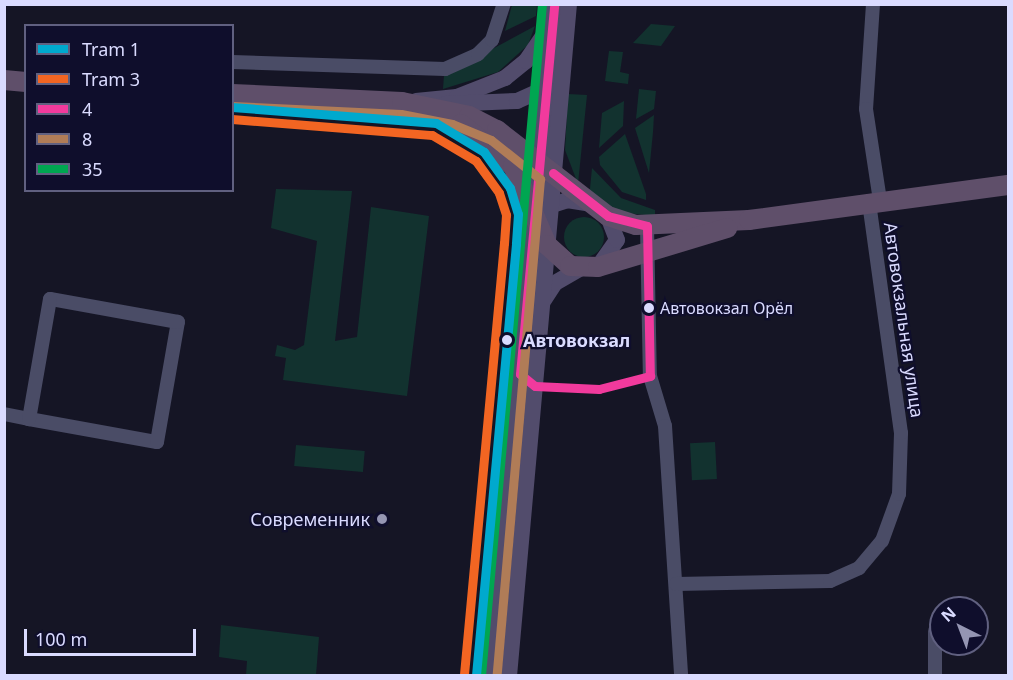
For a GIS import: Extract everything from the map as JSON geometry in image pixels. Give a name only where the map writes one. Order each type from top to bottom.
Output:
[{"type":"highway","points":[[4,80],[24,82]]},
{"type":"highway","points":[[234,94],[402,102],[484,122],[608,216],[647,226],[749,220],[1008,185]]},
{"type":"highway","points":[[402,102],[459,123],[491,143],[517,172],[543,208],[547,245],[563,262],[589,268],[646,254],[749,220]]},
{"type":"main road","points":[[493,675],[543,208],[546,168],[546,90],[554,4]]},
{"type":"main road","points":[[546,168],[562,77],[569,4]]},
{"type":"main road","points":[[402,102],[457,97],[505,78],[526,61],[552,22]]},
{"type":"main road","points":[[402,102],[497,105],[546,90],[562,77]]},
{"type":"main road","points":[[543,208],[591,204]]},
{"type":"main road","points":[[542,304],[555,283],[589,268],[617,240],[608,216]]},
{"type":"main road","points":[[509,675],[547,245]]},
{"type":"street","points":[[234,62],[445,69],[478,54],[492,40],[504,4]]},
{"type":"street","name":"Автовокзальная улица","points":[[676,584],[830,581],[859,568],[882,541],[899,494],[901,433],[866,109],[873,4]]},
{"type":"street","points":[[647,226],[650,376],[665,426],[681,675]]},
{"type":"street","points":[[4,414],[29,419],[157,442],[178,322],[50,299],[29,419]]},
{"type":"street","points":[[935,656],[935,675]]},
{"type":"green space","points":[[512,5],[537,5],[536,16],[505,31]]},
{"type":"green space","points":[[651,24],[675,26],[661,46],[633,43]]},
{"type":"green space","points":[[535,26],[528,45],[498,72],[443,89],[444,75]]},
{"type":"green space","points":[[609,51],[623,52],[620,72],[629,74],[628,84],[605,81]]},
{"type":"green space","points":[[639,89],[656,91],[654,109],[636,119]]},
{"type":"green space","points":[[568,94],[587,95],[578,184],[565,150]]},
{"type":"green space","points":[[624,101],[623,126],[599,148],[602,113]]},
{"type":"green space","points":[[654,115],[653,132],[649,173],[635,128]]},
{"type":"green space","points":[[625,134],[646,194],[646,200],[622,192],[600,165],[599,157]]},
{"type":"green space","points":[[592,168],[621,198],[655,210],[655,216],[616,212],[581,188],[590,189]]},
{"type":"green space","points":[[276,189],[352,191],[335,341],[357,337],[371,207],[429,216],[407,396],[283,380],[286,358],[275,356],[277,345],[295,350],[304,345],[317,241],[271,228]]},
{"type":"green space","points":[[584,217],[598,223],[604,237],[598,251],[584,257],[570,251],[564,237],[570,223]]},
{"type":"green space","points":[[715,442],[717,479],[692,480],[690,443]]},
{"type":"green space","points":[[296,445],[365,451],[363,472],[294,466]]},
{"type":"green space","points":[[221,625],[319,637],[316,675],[246,675],[247,661],[219,657]]},
{"type":"tram line","name":"1","points":[[234,107],[436,123],[484,152],[510,188],[518,214],[516,244],[476,676]]},
{"type":"tram line","name":"3","points":[[234,119],[432,135],[476,161],[499,193],[506,215],[504,243],[464,675]]},
{"type":"transit line","name":"35","points":[[481,675],[542,4]]},
{"type":"transit line","name":"4","points":[[520,374],[554,4]]},
{"type":"transit line","name":"8","points":[[234,106],[401,114],[452,124],[491,140],[540,179],[497,675]]},
{"type":"transit line","name":"4","points":[[553,173],[608,216],[647,226]]},
{"type":"transit line","name":"4","points":[[647,226],[650,376]]},
{"type":"transit line","name":"4","points":[[520,374],[535,386],[599,389],[650,376]]},
{"type":"place","name":"Автовокзал Орёл","points":[[649,308]]},
{"type":"place","name":"Автовокзал","points":[[507,340]]},
{"type":"place","name":"Современник","points":[[382,519]]}]
